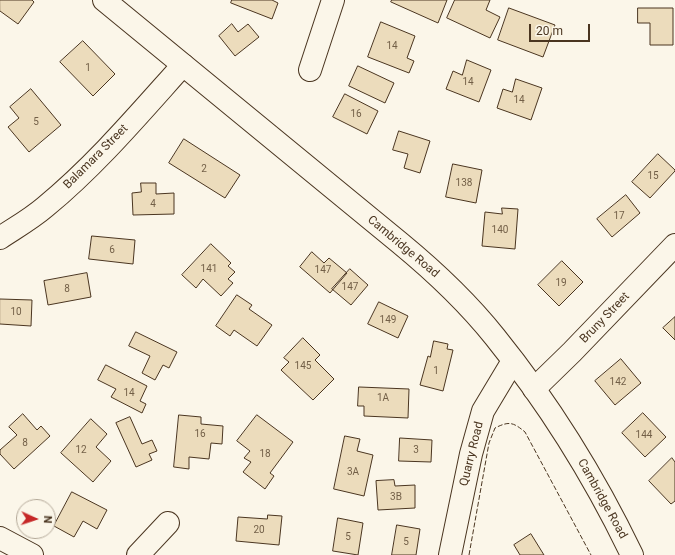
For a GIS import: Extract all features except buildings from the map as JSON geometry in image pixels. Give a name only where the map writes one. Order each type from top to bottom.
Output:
[{"type":"street","name":"Cambridge Road","points":[[104,0],[429,267],[456,293],[495,336],[559,424],[614,517],[632,555]]},
{"type":"street","points":[[310,70],[333,0]]},
{"type":"street","name":"Balamara Street","points":[[0,238],[45,207],[76,179],[112,143],[183,65]]},
{"type":"street","name":"Bruny Street","points":[[534,389],[572,352],[675,245]]},
{"type":"street","name":"Quarry Road","points":[[450,555],[471,454],[483,411],[513,361]]},
{"type":"street","points":[[138,555],[168,522]]},
{"type":"street","points":[[0,538],[32,555]]},
{"type":"fence","points":[[469,555],[489,443],[495,428],[504,424],[514,424],[525,432],[591,555]]}]
